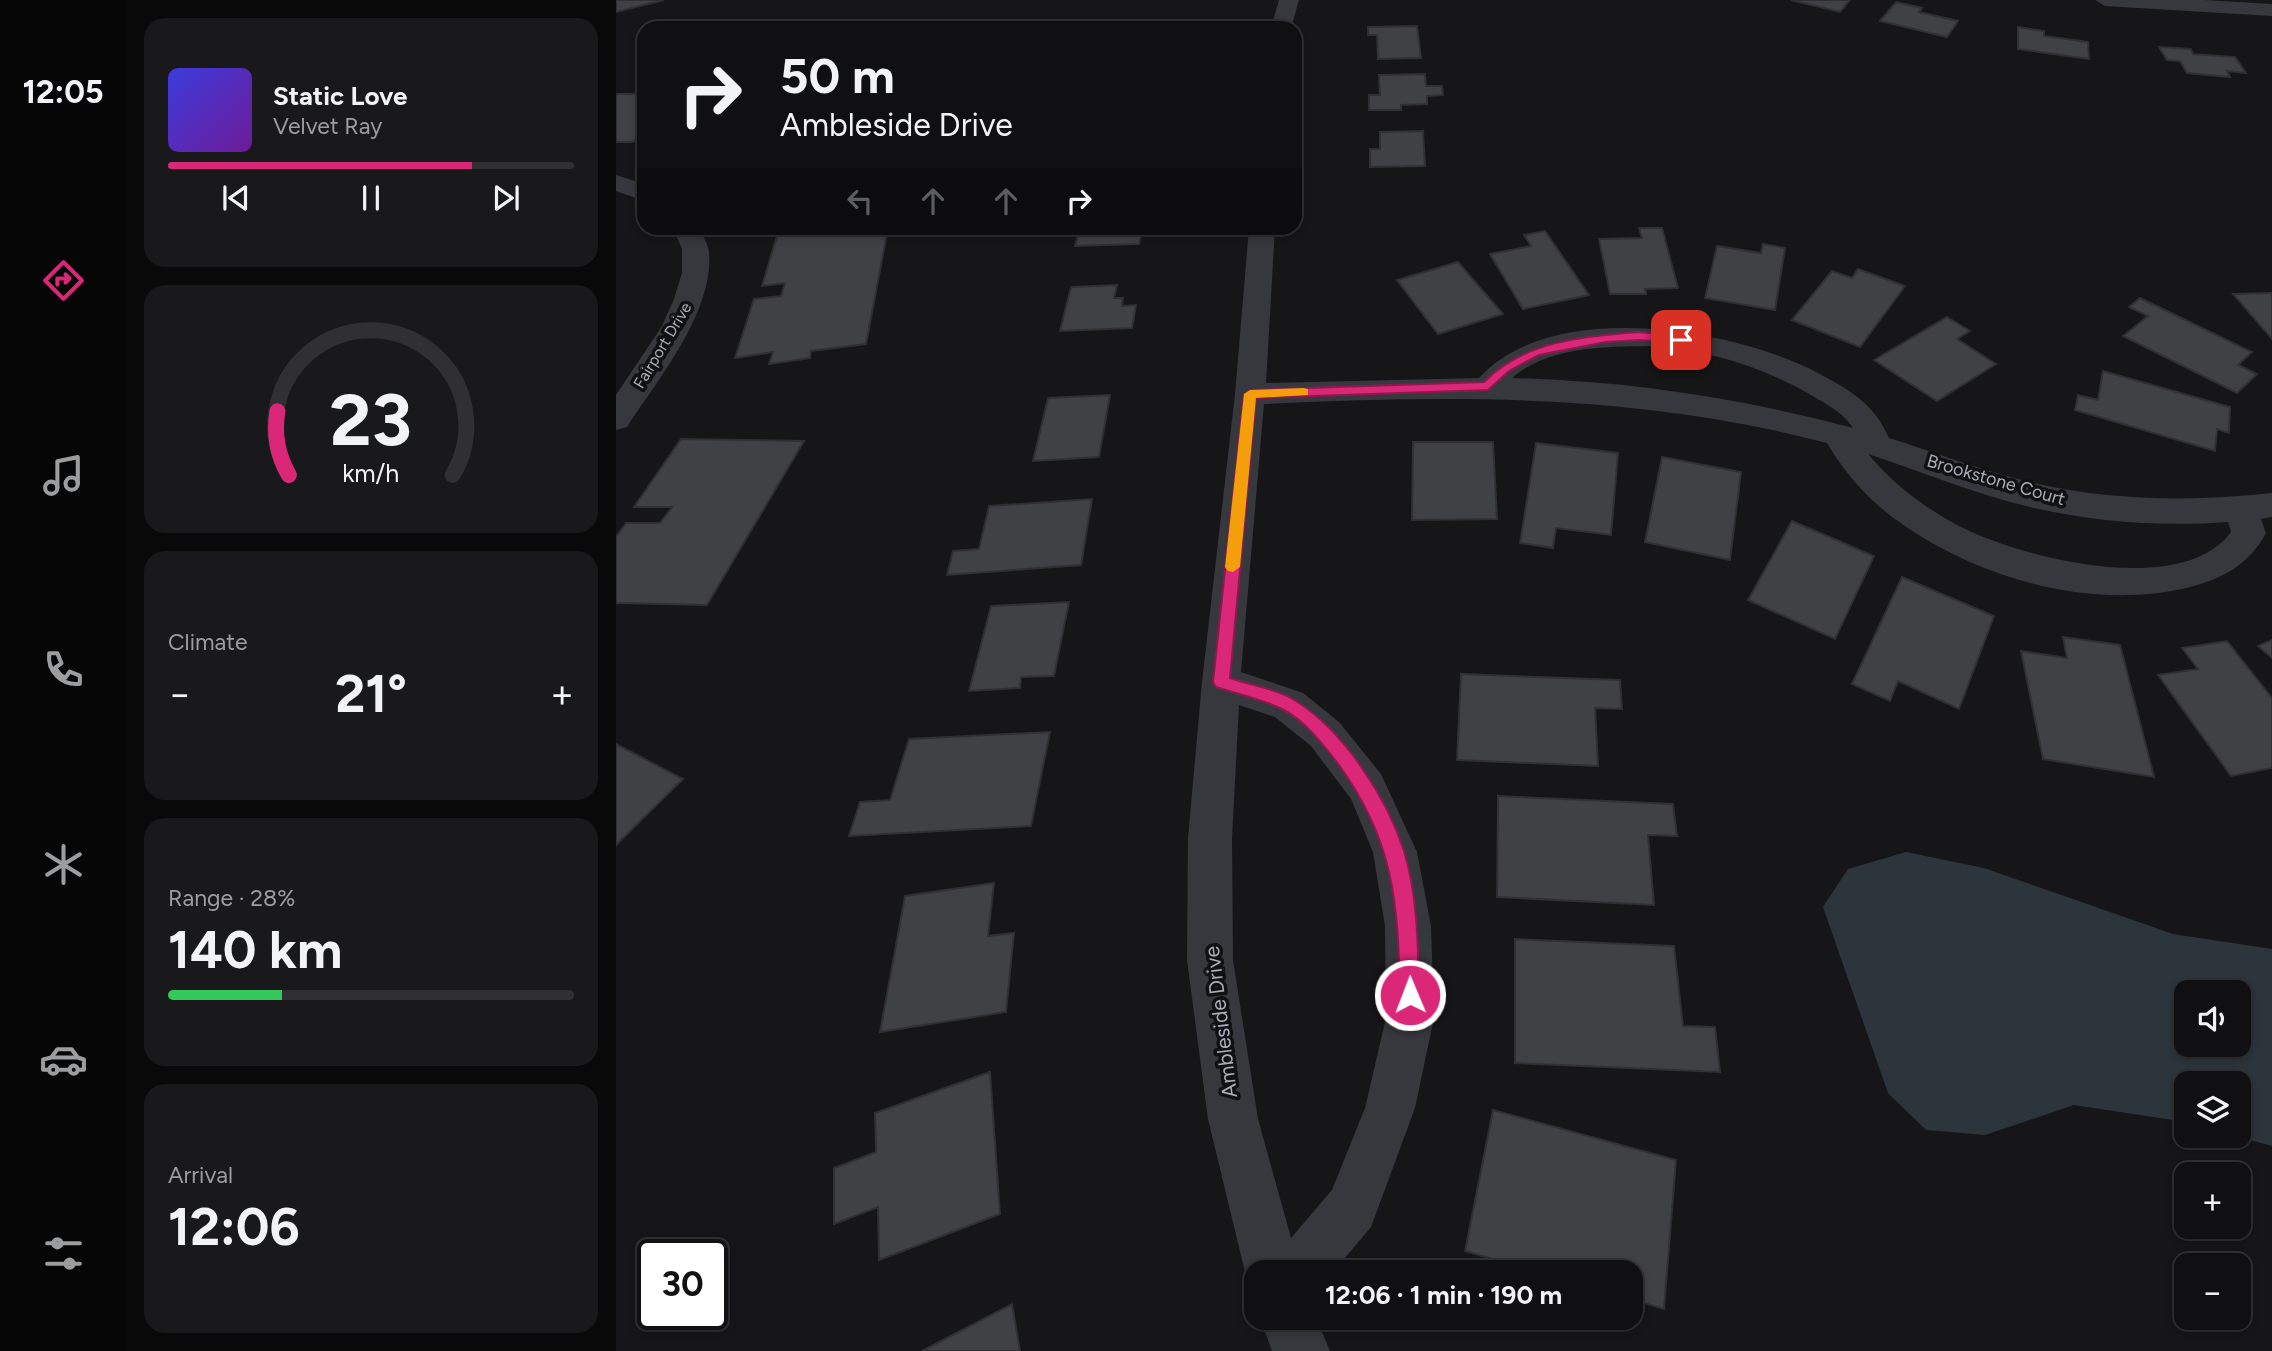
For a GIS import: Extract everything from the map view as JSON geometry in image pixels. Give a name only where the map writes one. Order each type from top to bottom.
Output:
[{"type":"street","points":[[1283,21],[1289,0]]},
{"type":"street","points":[[2105,0],[2272,10]]},
{"type":"street","points":[[616,182],[637,190]]},
{"type":"street","name":"Fairport Drive","points":[[616,419],[671,334],[692,294],[698,262],[691,235]]},
{"type":"street","name":"Ambleside Drive","points":[[1261,235],[1250,394],[1221,682],[1210,838],[1210,960],[1233,1119],[1270,1260]]},
{"type":"street","points":[[1488,386],[1505,368],[1535,351],[1639,336],[1681,340],[1759,357],[1801,376],[1838,398],[1865,420],[1877,445]]},
{"type":"street","name":"Brookstone Court","points":[[1250,394],[1488,386],[1602,391],[1674,400],[1839,436],[1877,445],[2043,498],[2126,510],[2207,513],[2257,507],[2249,533],[2234,553],[2207,566],[2175,577],[2134,582],[2089,581],[1996,557],[1917,518],[1883,492],[1855,463],[1839,436]]},
{"type":"street","points":[[1221,682],[1289,705],[1325,734],[1366,787],[1395,852],[1408,926],[1410,1018],[1390,1108],[1352,1209],[1307,1260]]},
{"type":"street","points":[[1293,1330],[1301,1351]]},
{"type":"shaded area","points":[[1906,852],[1984,868],[2173,934],[2272,949],[2272,1146],[2251,1140],[2251,1071],[2174,1071],[2174,1120],[2074,1105],[1985,1135],[1926,1130],[1888,1093],[1823,907],[1848,869]]},
{"type":"building","points":[[616,0],[664,0],[616,12]]},
{"type":"building","points":[[1791,0],[1850,0],[1840,12]]},
{"type":"building","points":[[1896,2],[1922,8],[1919,12],[1958,21],[1947,37],[1880,21]]},
{"type":"building","points":[[1417,26],[1421,58],[1378,59],[1377,35],[1368,35],[1368,27]]},
{"type":"building","points":[[2018,27],[2044,31],[2044,36],[2088,42],[2089,59],[2018,49]]},
{"type":"building","points":[[2159,47],[2191,49],[2193,54],[2235,57],[2246,73],[2227,71],[2230,77],[2187,73],[2180,61],[2167,60]]},
{"type":"building","points":[[1425,74],[1426,86],[1442,86],[1443,95],[1427,96],[1427,104],[1401,105],[1401,110],[1369,110],[1369,95],[1380,95],[1379,75]]},
{"type":"building","points":[[616,94],[637,94],[637,138],[633,142],[616,142]]},
{"type":"building","points":[[1423,131],[1425,166],[1370,167],[1370,149],[1380,149],[1380,132]]},
{"type":"building","points":[[1639,228],[1662,228],[1678,288],[1645,289],[1646,294],[1610,294],[1599,239],[1642,238]]},
{"type":"building","points":[[1545,231],[1589,295],[1523,309],[1490,254],[1531,246],[1524,235]]},
{"type":"building","points":[[887,235],[866,344],[811,351],[810,358],[769,364],[773,352],[735,358],[754,299],[781,296],[785,283],[762,286],[777,236]]},
{"type":"building","points":[[1078,235],[1141,235],[1139,244],[1075,246]]},
{"type":"building","points":[[1763,244],[1785,248],[1775,310],[1705,298],[1717,246],[1761,253]]},
{"type":"building","points":[[1458,262],[1503,314],[1438,334],[1397,280]]},
{"type":"building","points":[[1858,269],[1905,286],[1860,347],[1792,320],[1832,271],[1852,278]]},
{"type":"building","points":[[1117,285],[1114,298],[1123,298],[1122,306],[1136,305],[1132,328],[1060,331],[1071,287]]},
{"type":"building","points":[[2272,293],[2272,339],[2233,294]]},
{"type":"building","points":[[2140,298],[2252,352],[2238,365],[2257,374],[2237,393],[2123,336],[2148,316],[2129,307]]},
{"type":"building","points":[[1947,317],[1970,331],[1957,339],[1996,364],[1937,401],[1874,360]]},
{"type":"building","points":[[2103,371],[2230,407],[2229,433],[2217,429],[2215,451],[2075,410],[2078,395],[2098,400]]},
{"type":"building","points":[[1110,395],[1099,457],[1033,461],[1048,398]]},
{"type":"building","points":[[681,439],[804,441],[707,605],[616,603],[616,537],[626,523],[660,523],[672,507],[634,507]]},
{"type":"building","points":[[1413,442],[1493,442],[1497,519],[1412,520]]},
{"type":"building","points":[[1536,443],[1618,453],[1611,535],[1556,528],[1553,548],[1520,543]]},
{"type":"building","points":[[1662,457],[1741,472],[1730,560],[1645,542]]},
{"type":"building","points":[[1092,499],[1081,565],[947,575],[953,551],[979,549],[989,506]]},
{"type":"building","points":[[1792,521],[1874,556],[1835,639],[1748,600]]},
{"type":"building","points":[[1902,577],[1994,616],[1959,709],[1898,681],[1890,701],[1852,684]]},
{"type":"building","points":[[1069,602],[1054,676],[1021,677],[1020,688],[969,691],[991,606]]},
{"type":"building","points":[[2063,637],[2120,645],[2154,777],[2043,759],[2021,651],[2067,658]]},
{"type":"building","points":[[2272,640],[2272,658],[2258,646]]},
{"type":"building","points":[[2227,641],[2272,698],[2272,768],[2231,776],[2158,675],[2198,669],[2182,648]]},
{"type":"building","points":[[1461,674],[1620,680],[1622,709],[1595,708],[1598,766],[1457,760]]},
{"type":"building","points":[[1050,732],[1031,826],[849,836],[860,802],[890,800],[909,739]]},
{"type":"building","points":[[616,744],[683,779],[616,845]]},
{"type":"building","points":[[1498,796],[1673,804],[1677,836],[1648,835],[1654,905],[1497,897]]},
{"type":"building","points":[[994,883],[988,936],[1014,933],[1006,1012],[880,1032],[905,896]]},
{"type":"building","points":[[1515,939],[1674,946],[1683,1026],[1715,1027],[1720,1072],[1515,1063]]},
{"type":"building","points":[[990,1072],[1000,1214],[879,1260],[878,1207],[834,1224],[834,1168],[876,1152],[875,1113]]},
{"type":"building","points":[[1493,1110],[1676,1160],[1664,1309],[1643,1303],[1643,1260],[1496,1260],[1465,1251]]},
{"type":"building","points":[[1012,1304],[1020,1351],[922,1351]]},
{"type":"slow traffic","points":[[1233,567],[1250,394],[1303,392]]},
{"type":"route","points":[[1410,995],[1408,926],[1395,852],[1366,787],[1325,734],[1289,705],[1221,682],[1250,394],[1488,386],[1505,368],[1535,351],[1606,338],[1639,336],[1681,340]]}]
